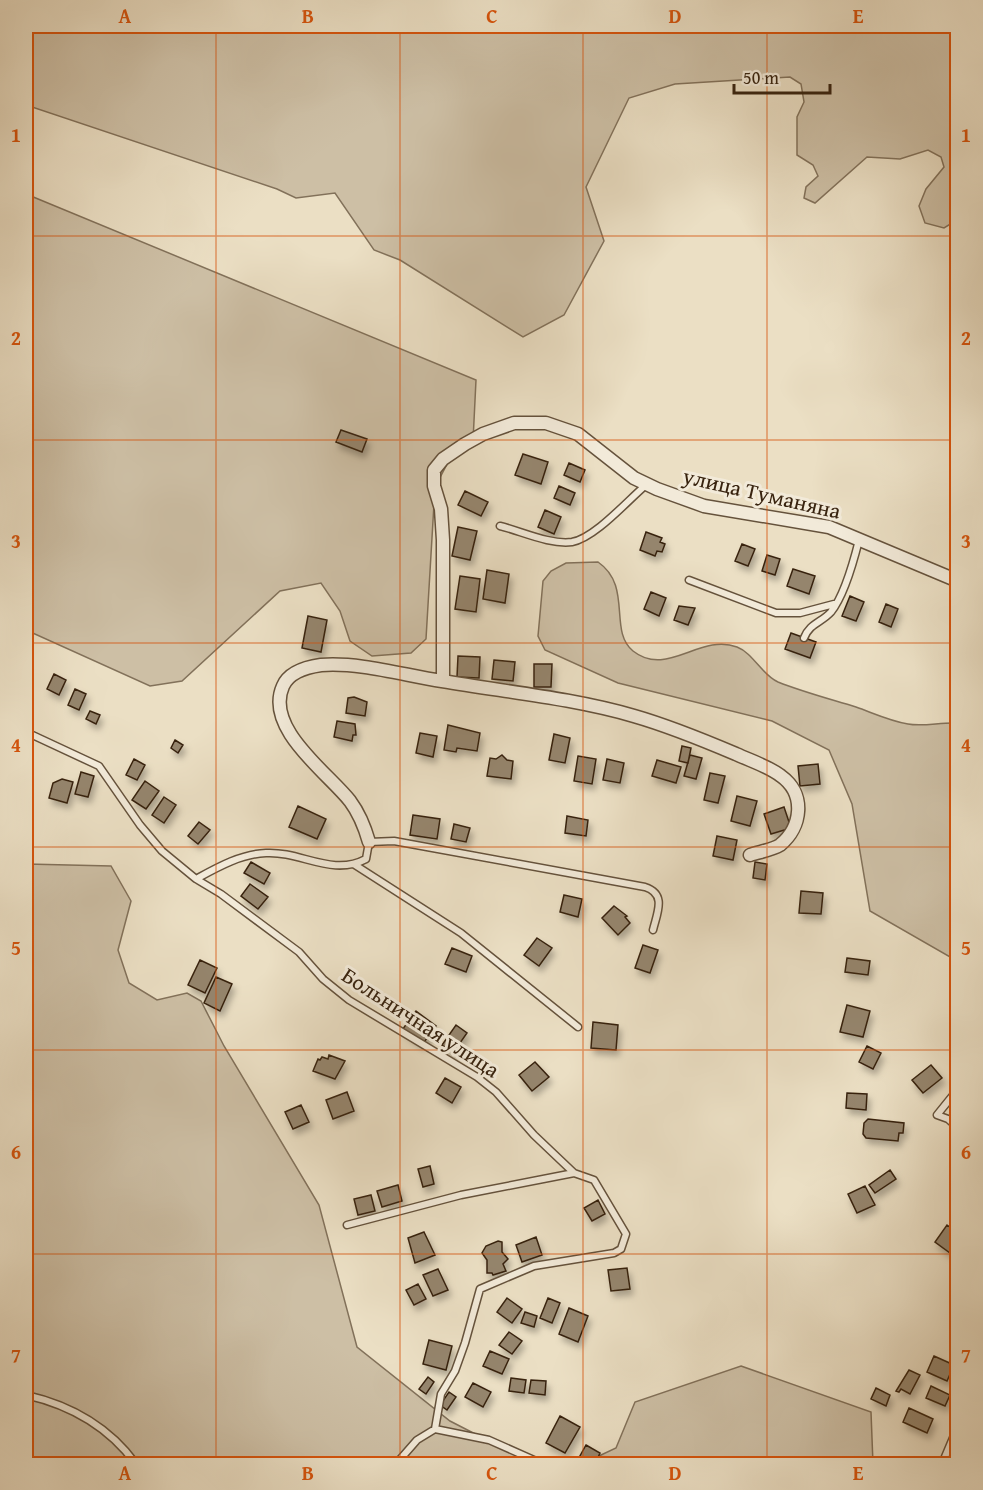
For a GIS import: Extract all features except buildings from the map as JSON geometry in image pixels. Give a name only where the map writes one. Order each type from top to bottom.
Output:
[{"type":"street","name":"улица Туманяна","points":[[443,681],[443,540],[441,509],[434,486],[434,470],[443,459],[493,430],[513,423],[546,423],[578,434],[646,485],[704,506],[829,527],[957,581]]},
{"type":"street","points":[[369,842],[364,826],[350,802],[296,743],[284,723],[280,700],[283,685],[297,671],[329,665],[443,681],[633,715],[695,736],[783,777],[794,791],[800,809],[795,828],[778,846],[750,855]]},
{"type":"lane","points":[[500,526],[560,542],[572,542],[592,532],[646,485]]},
{"type":"lane","points":[[804,638],[808,627],[831,612],[847,577],[859,539]]},
{"type":"lane","points":[[689,580],[776,614],[800,614],[834,604]]},
{"type":"lane","name":"Больничная улица","points":[[26,732],[99,766],[140,825],[162,851],[196,879],[221,894],[298,952],[323,979],[350,1000],[483,1082],[574,1173],[594,1180],[608,1200],[626,1233],[621,1249],[614,1253],[534,1266],[480,1289],[462,1352],[441,1394],[435,1429]]},
{"type":"lane","points":[[196,879],[249,855],[268,852],[290,854],[343,868],[366,860],[369,842],[394,842],[645,887],[653,890],[659,896],[660,904],[653,930]]},
{"type":"lane","points":[[356,865],[461,933],[578,1027]]},
{"type":"lane","points":[[957,1089],[936,1115],[948,1119],[957,1128]]},
{"type":"lane","points":[[346,1225],[461,1195],[574,1173]]},
{"type":"lane","points":[[26,1395],[82,1414],[125,1450],[136,1464]]},
{"type":"lane","points":[[942,1464],[957,1426]]},
{"type":"lane","points":[[396,1464],[417,1440],[435,1429],[489,1440],[543,1464]]},
{"type":"shaded area","points":[[26,26],[957,26],[957,220],[944,228],[925,223],[919,206],[926,189],[944,167],[941,157],[928,150],[900,159],[867,157],[815,203],[804,198],[806,187],[818,176],[813,165],[797,155],[797,117],[804,102],[801,84],[790,77],[675,84],[629,98],[586,187],[604,241],[564,315],[523,337],[400,260],[374,250],[335,193],[296,198],[277,189],[26,105]]},
{"type":"shaded area","points":[[26,194],[476,380],[473,441],[453,453],[435,487],[426,639],[411,653],[372,656],[350,641],[340,611],[321,583],[280,591],[182,681],[150,686],[26,630]]},
{"type":"shaded area","points":[[598,562],[609,572],[615,583],[622,632],[626,642],[633,651],[646,658],[658,660],[671,658],[723,644],[743,650],[772,679],[797,689],[901,723],[920,725],[957,723],[957,961],[870,911],[852,804],[829,750],[772,721],[618,683],[545,650],[538,636],[543,581],[551,571],[566,563]]},
{"type":"shaded area","points":[[26,864],[111,866],[131,901],[118,950],[129,983],[157,1000],[187,993],[201,1001],[224,1046],[319,1205],[357,1347],[450,1421],[524,1459],[549,1464],[26,1464]]},
{"type":"shaded area","points":[[741,1366],[871,1412],[873,1464],[582,1464],[616,1448],[635,1402]]}]
